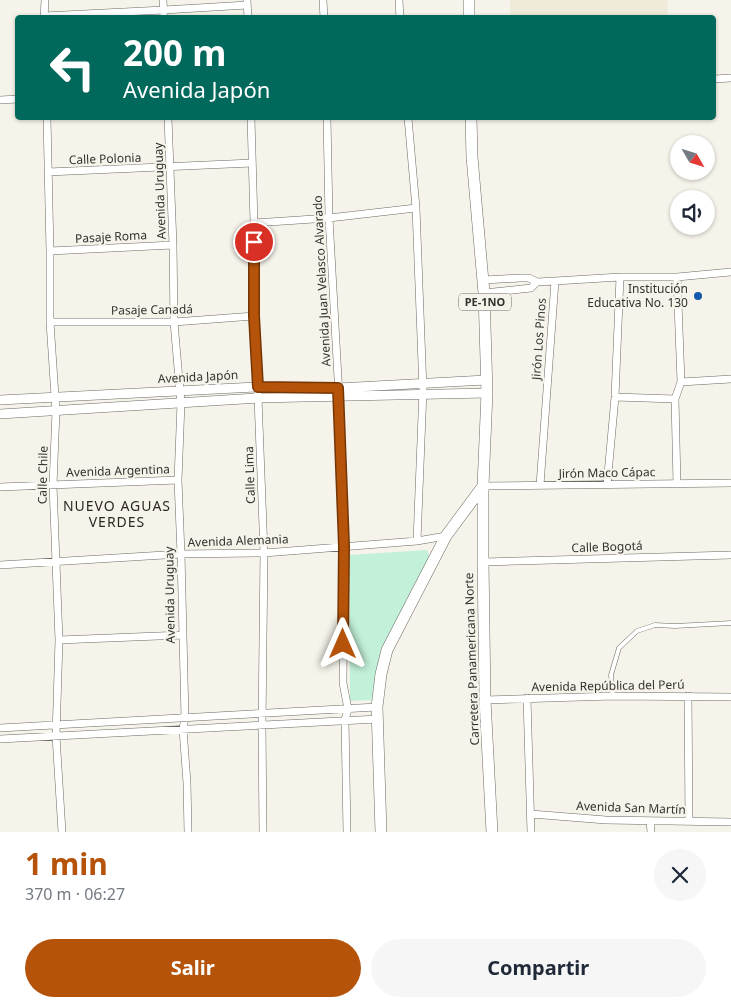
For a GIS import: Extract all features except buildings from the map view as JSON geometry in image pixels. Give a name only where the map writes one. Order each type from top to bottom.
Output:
[{"type":"main road","points":[[469,0],[469,15]]},
{"type":"main road","name":"Carretera Panamericana Norte","points":[[471,120],[472,157],[484,280],[487,392],[483,486],[483,562],[485,700],[492,832]]},
{"type":"main road","points":[[381,832],[378,713],[381,674],[387,650],[446,536],[483,486]]},
{"type":"street","points":[[44,15],[45,0]]},
{"type":"street","points":[[164,0],[164,14]]},
{"type":"street","points":[[323,0],[324,15]]},
{"type":"street","points":[[399,0],[400,15]]},
{"type":"street","points":[[124,15],[164,14],[247,2],[248,15]]},
{"type":"street","points":[[716,80],[731,78]]},
{"type":"street","points":[[0,100],[15,99]]},
{"type":"street","name":"Calle Chile","points":[[47,120],[50,322],[56,398],[53,485],[59,640],[56,736],[62,832]]},
{"type":"street","name":"Avenida Uruguay","points":[[168,120],[174,322],[181,403],[178,480],[185,718],[183,729],[188,832]]},
{"type":"street","name":"Calle Lima","points":[[251,120],[254,316],[264,552],[263,832]]},
{"type":"street","name":"Avenida Juan Velasco Alvarado","points":[[327,120],[344,546],[343,683],[348,709],[346,720],[347,832]]},
{"type":"street","points":[[408,120],[416,208],[423,394],[417,541]]},
{"type":"street","name":"Calle Polonia","points":[[48,172],[252,163]]},
{"type":"street","points":[[254,223],[330,218],[416,208]]},
{"type":"street","name":"Pasaje Roma","points":[[50,251],[173,245]]},
{"type":"street","points":[[484,280],[529,278],[537,282],[677,277],[731,272]]},
{"type":"street","points":[[677,277],[681,382],[675,399],[677,484]]},
{"type":"street","points":[[607,484],[615,397],[620,278]]},
{"type":"street","name":"Jirón Los Pinos","points":[[540,485],[555,281]]},
{"type":"street","points":[[484,293],[531,288],[537,282]]},
{"type":"street","name":"Pasaje Canadá","points":[[50,322],[174,322],[254,316]]},
{"type":"street","points":[[681,382],[731,379]]},
{"type":"street","name":"Avenida Japón","points":[[0,414],[258,398],[422,383],[486,380]]},
{"type":"street","name":"Avenida Japón","points":[[0,400],[258,387],[339,392]]},
{"type":"street","points":[[339,392],[423,394],[487,392]]},
{"type":"street","points":[[615,397],[675,399]]},
{"type":"street","name":"Avenida Argentina","points":[[0,487],[178,480]]},
{"type":"street","name":"Jirón Maco Cápac","points":[[483,486],[731,483]]},
{"type":"street","name":"Avenida Alemania","points":[[0,565],[181,554],[264,552],[417,541],[446,536]]},
{"type":"street","name":"Calle Bogotá","points":[[483,562],[731,555]]},
{"type":"street","points":[[59,640],[183,635]]},
{"type":"street","name":"Avenida República del Perú","points":[[485,700],[613,696],[731,696]]},
{"type":"street","points":[[688,696],[689,821]]},
{"type":"street","points":[[527,698],[531,832]]},
{"type":"street","points":[[0,728],[348,709],[378,713]]},
{"type":"street","points":[[0,739],[346,720],[378,713]]},
{"type":"street","name":"Avenida San Martín","points":[[531,814],[606,820],[731,822]]},
{"type":"street","points":[[650,821],[650,832]]},
{"type":"lane","points":[[613,696],[611,675],[619,648],[637,631],[655,625],[675,626],[731,623]]},
{"type":"shaded area","points":[[510,0],[667,0],[668,15],[510,15]]},
{"type":"green space","points":[[427,550],[430,558],[378,663],[372,700],[350,701],[349,555]]},
{"type":"place","name":"Institución Educativa No. 130","points":[[698,296]]},
{"type":"district","name":"NUEVO AGUAS VERDES","points":[[117,514]]},
{"type":"route","points":[[254,242],[254,316],[258,387],[338,388],[344,546],[343,644]]}]
